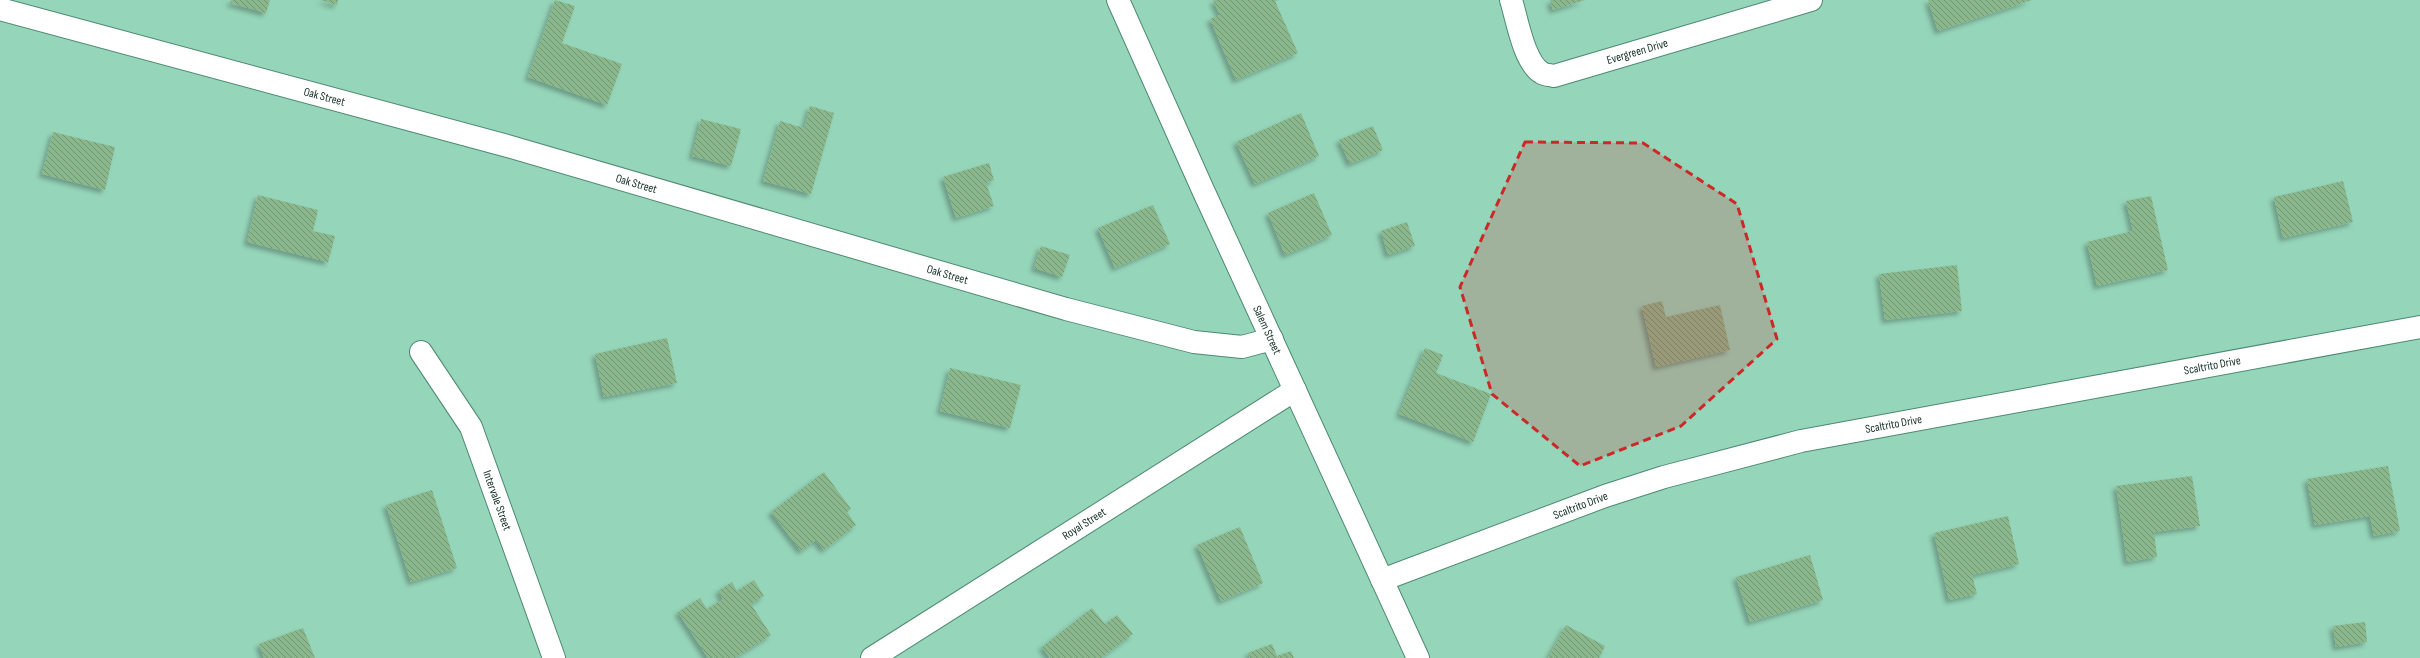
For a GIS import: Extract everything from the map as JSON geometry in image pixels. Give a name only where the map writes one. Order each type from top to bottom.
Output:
[{"type":"street","name":"Salem Street","points":[[1118,0],[1418,658]]},
{"type":"street","name":"Evergreen Drive","points":[[1511,0],[1526,51],[1532,63],[1542,73],[1554,76],[1810,0]]},
{"type":"street","name":"Oak Street","points":[[0,10],[511,147],[1066,309],[1186,340],[1233,348],[1272,339]]},
{"type":"street","name":"Scaltrito Drive","points":[[1382,580],[1612,494],[1678,473],[1801,440],[2420,327]]},
{"type":"street","name":"Intervale Street","points":[[421,352],[471,427],[554,658]]},
{"type":"street","name":"Royal Street","points":[[872,658],[1295,390]]},
{"type":"highlighted area","points":[[1525,142],[1643,143],[1737,204],[1777,339],[1681,426],[1580,466],[1492,394],[1460,287]]},
{"type":"building","points":[[231,0],[270,0],[266,13],[230,3]]},
{"type":"building","points":[[320,0],[338,0],[337,5]]},
{"type":"building","points":[[555,0],[575,6],[562,43],[622,64],[607,105],[528,77]]},
{"type":"building","points":[[1213,0],[1279,0],[1275,1],[1298,53],[1236,80],[1210,19],[1220,15]]},
{"type":"building","points":[[1550,0],[1585,0],[1553,10]]},
{"type":"building","points":[[1928,0],[2032,0],[1938,31]]},
{"type":"building","points":[[810,106],[834,113],[811,194],[763,181],[780,121],[804,128]]},
{"type":"building","points":[[1301,113],[1319,156],[1255,184],[1236,142]]},
{"type":"building","points":[[701,119],[741,129],[731,166],[692,156]]},
{"type":"building","points":[[1373,126],[1383,150],[1350,164],[1339,140]]},
{"type":"building","points":[[53,132],[115,147],[105,190],[42,174]]},
{"type":"building","points":[[989,163],[994,180],[986,183],[994,206],[956,218],[943,177]]},
{"type":"building","points":[[2343,181],[2353,222],[2283,238],[2274,197]]},
{"type":"building","points":[[1314,193],[1332,235],[1285,255],[1268,213]]},
{"type":"building","points":[[258,195],[318,210],[313,231],[335,236],[328,262],[247,242]]},
{"type":"building","points":[[2151,196],[2168,270],[2097,286],[2087,242],[2133,231],[2126,201]]},
{"type":"building","points":[[1153,205],[1170,244],[1115,268],[1098,228]]},
{"type":"building","points":[[1407,222],[1415,246],[1388,255],[1381,231]]},
{"type":"building","points":[[1041,246],[1070,255],[1062,277],[1034,268]]},
{"type":"building","points":[[1957,265],[1962,311],[1885,320],[1879,274]]},
{"type":"building","points":[[1662,301],[1666,317],[1720,305],[1730,350],[1656,367],[1642,306]]},
{"type":"building","points":[[667,338],[677,383],[604,397],[595,354]]},
{"type":"building","points":[[1425,348],[1443,355],[1436,373],[1491,394],[1473,442],[1399,414]]},
{"type":"building","points":[[950,368],[1021,385],[1010,428],[940,411]]},
{"type":"building","points":[[2388,466],[2400,531],[2374,536],[2370,516],[2315,525],[2307,479]]},
{"type":"building","points":[[824,472],[851,509],[847,512],[856,525],[824,550],[816,540],[801,551],[771,512]]},
{"type":"building","points":[[2192,476],[2200,526],[2154,532],[2157,557],[2127,562],[2116,486]]},
{"type":"building","points":[[432,490],[457,568],[411,582],[386,505]]},
{"type":"building","points":[[2008,516],[2019,564],[1972,575],[1977,594],[1949,600],[1934,533]]},
{"type":"building","points":[[1240,527],[1263,583],[1221,601],[1197,545]]},
{"type":"building","points":[[1810,555],[1823,600],[1750,622],[1736,577]]},
{"type":"building","points":[[754,580],[764,596],[751,604],[771,635],[735,658],[708,658],[678,612],[700,598],[707,609],[723,599],[718,591],[732,582],[737,591]]},
{"type":"building","points":[[1092,608],[1105,624],[1117,615],[1133,634],[1101,658],[1050,658],[1042,647]]},
{"type":"building","points":[[2365,622],[2367,642],[2336,647],[2333,626]]},
{"type":"building","points":[[1566,625],[1605,646],[1599,658],[1548,658]]},
{"type":"building","points":[[303,628],[315,658],[264,658],[259,644]]},
{"type":"building","points":[[1272,644],[1277,656],[1291,651],[1294,658],[1250,658],[1248,653]]}]
